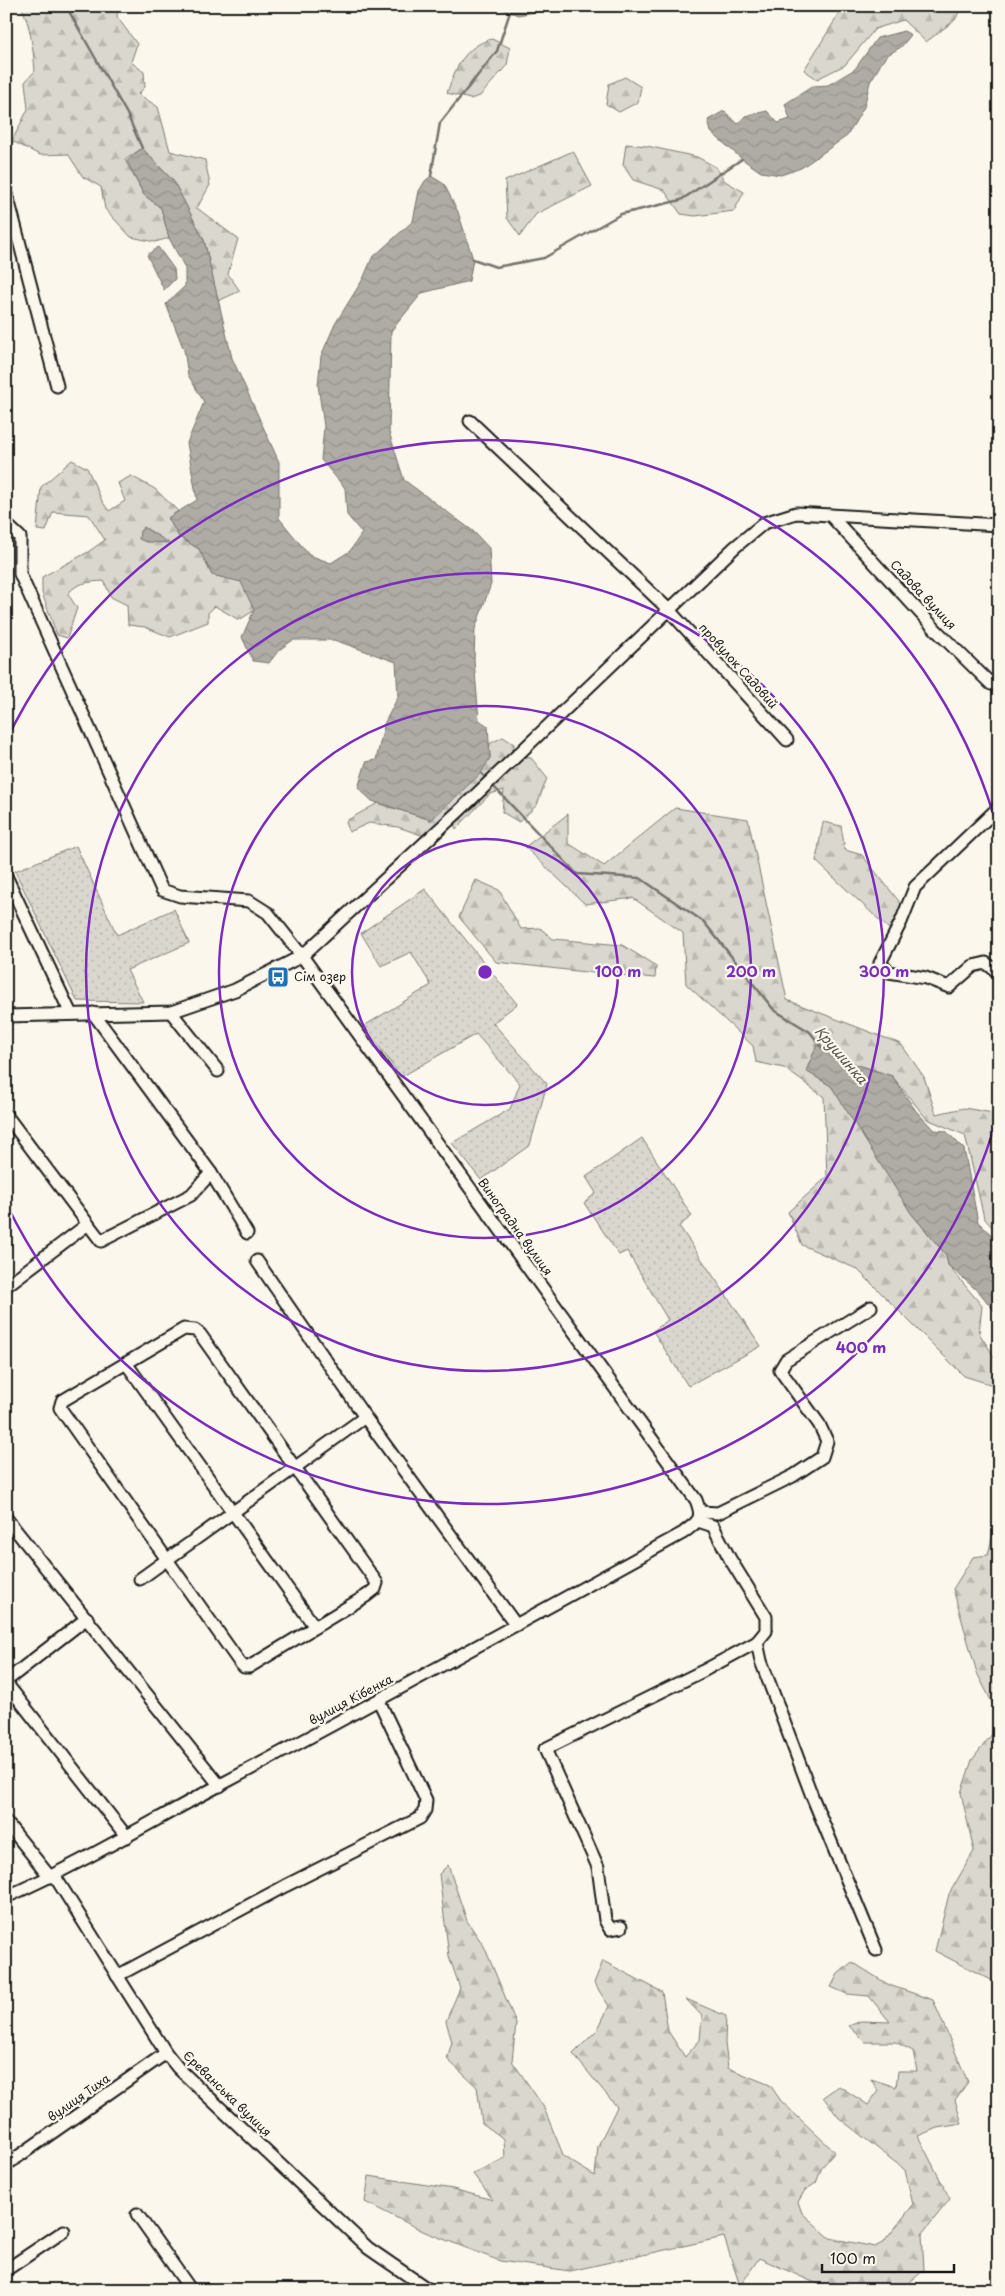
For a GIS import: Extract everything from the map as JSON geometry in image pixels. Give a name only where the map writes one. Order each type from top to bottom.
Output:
[{"type":"street","points":[[6,191],[57,386]]},
{"type":"street","name":"провулок Садовий","points":[[470,421],[668,609],[787,740]]},
{"type":"street","points":[[6,1016],[171,1012],[235,990],[302,956],[454,816],[668,609],[764,523],[796,513],[999,525]]},
{"type":"street","name":"Садова вулиця","points":[[830,515],[937,631],[991,684],[999,677]]},
{"type":"street","name":"Виноградна вулиця","points":[[6,524],[20,537],[20,574],[162,890],[180,896],[249,902],[268,913],[302,956],[691,1492],[700,1517]]},
{"type":"street","points":[[999,807],[915,887],[901,922],[880,963],[889,972],[926,978],[949,988],[973,966],[986,963],[999,974]]},
{"type":"street","points":[[6,876],[71,1014]]},
{"type":"street","points":[[171,1012],[218,1071]]},
{"type":"street","points":[[92,1013],[211,1173],[247,1233]]},
{"type":"street","points":[[6,1115],[101,1241],[191,1194],[211,1173]]},
{"type":"street","points":[[6,1286],[88,1224]]},
{"type":"street","points":[[257,1261],[365,1417],[516,1625]]},
{"type":"street","points":[[700,1517],[718,1513],[793,1476],[822,1457],[827,1441],[818,1424],[780,1370],[786,1360],[871,1307]]},
{"type":"street","points":[[184,1329],[195,1330],[377,1583],[375,1589],[249,1667],[244,1667],[166,1560],[60,1408],[62,1401],[126,1363],[184,1329]]},
{"type":"street","points":[[126,1363],[315,1627]]},
{"type":"street","points":[[140,1579],[365,1417]]},
{"type":"street","points":[[621,1927],[610,1929],[605,1920],[598,1867],[544,1748],[703,1671],[756,1642],[766,1631],[766,1618],[730,1560],[713,1526],[700,1517]]},
{"type":"street","name":"вулиця Кібенка","points":[[6,1897],[52,1876],[127,1837],[379,1701],[683,1533],[700,1517]]},
{"type":"street","points":[[6,1518],[220,1786]]},
{"type":"street","points":[[87,1618],[6,1682],[127,1837]]},
{"type":"street","points":[[756,1642],[761,1661],[812,1796],[876,1950]]},
{"type":"street","points":[[117,1976],[284,1886],[420,1818],[425,1810],[426,1800],[379,1701]]},
{"type":"street","name":"Єреванська вулиця","points":[[6,1822],[52,1876],[166,2053],[178,2068],[368,2248],[430,2290]]},
{"type":"street","name":"вулиця Тиха","points":[[6,2165],[166,2053]]},
{"type":"street","points":[[137,2214],[190,2290]]},
{"type":"street","points":[[6,2270],[64,2231]]},
{"type":"green space","points":[[21,6],[118,6],[117,17],[137,44],[131,62],[144,72],[145,87],[138,94],[158,107],[170,151],[205,160],[210,185],[197,208],[238,239],[228,274],[240,291],[218,301],[204,240],[174,182],[142,148],[125,160],[144,195],[161,208],[169,238],[155,242],[131,237],[105,209],[101,187],[83,177],[68,154],[40,155],[12,141],[28,109],[25,82],[35,71],[29,30]]},
{"type":"green space","points":[[844,6],[962,6],[955,20],[926,42],[903,20],[875,29],[845,65],[817,79],[804,70]]},
{"type":"green space","points":[[492,39],[510,48],[507,65],[480,96],[470,99],[447,93],[453,75],[462,60],[474,47]]},
{"type":"green space","points":[[625,77],[641,87],[638,102],[619,112],[606,104],[609,84]]},
{"type":"green space","points":[[626,144],[647,146],[697,157],[716,167],[725,181],[744,192],[734,211],[695,216],[681,214],[664,190],[633,180],[623,165]]},
{"type":"green space","points":[[573,151],[592,186],[536,214],[520,236],[507,218],[505,181]]},
{"type":"green space","points":[[72,460],[87,468],[102,501],[109,511],[125,501],[118,483],[131,476],[155,489],[178,511],[168,518],[179,537],[199,549],[212,575],[241,581],[255,610],[239,620],[215,606],[208,613],[208,622],[170,637],[145,627],[128,625],[127,605],[111,597],[104,581],[89,582],[75,587],[68,594],[77,608],[67,638],[57,635],[42,593],[42,577],[88,552],[105,540],[89,515],[53,512],[46,531],[37,530],[41,487]]},
{"type":"green space","points":[[503,737],[514,744],[514,750],[502,765],[427,837],[398,827],[369,823],[349,832],[346,821],[378,803],[431,820],[490,758],[489,744]]},
{"type":"green space","points":[[523,754],[532,759],[547,778],[537,805],[519,822],[502,812],[504,790],[490,794],[456,829],[454,824]]},
{"type":"green space","points":[[675,808],[748,819],[787,1000],[901,1044],[924,1077],[936,1114],[964,1108],[999,1114],[999,1235],[984,1218],[965,1135],[927,1119],[892,1076],[849,1062],[817,1046],[806,1071],[831,1086],[842,1099],[911,1213],[946,1255],[948,1265],[982,1306],[979,1333],[999,1364],[999,1387],[964,1376],[857,1269],[802,1245],[788,1212],[827,1177],[824,1097],[784,1068],[756,1062],[753,1046],[686,984],[683,933],[633,898],[585,904],[525,847],[568,814],[568,843],[604,866]]},
{"type":"green space","points":[[823,822],[841,826],[845,850],[862,855],[902,905],[889,929],[816,861]]},
{"type":"green space","points":[[76,846],[117,935],[174,909],[189,943],[127,970],[143,1002],[77,1001],[15,871]]},
{"type":"green space","points":[[476,880],[499,890],[521,929],[540,928],[553,939],[622,945],[656,966],[655,978],[496,962],[459,917]]},
{"type":"green space","points":[[425,889],[517,1004],[493,1023],[547,1084],[530,1145],[481,1180],[452,1143],[510,1109],[520,1084],[476,1034],[401,1077],[364,1026],[431,985],[411,952],[381,966],[361,933]]},
{"type":"green space","points":[[642,1138],[692,1216],[679,1226],[761,1346],[688,1386],[653,1331],[668,1320],[627,1251],[619,1255],[584,1203],[596,1193],[586,1177]]},
{"type":"green space","points":[[995,1524],[999,1524],[999,1716],[977,1673],[953,1589],[973,1557],[988,1555]]},
{"type":"green space","points":[[999,1725],[999,1984],[935,1951],[949,1894],[974,1851],[961,1793],[972,1760]]},
{"type":"green space","points":[[448,1865],[467,1921],[484,1946],[516,2023],[512,2061],[543,2106],[564,2157],[595,2176],[598,2146],[617,2107],[573,2054],[598,2029],[609,2006],[594,1983],[603,1961],[662,1992],[668,2031],[685,2057],[700,2040],[702,2016],[686,1999],[726,2016],[725,2043],[728,2068],[770,2085],[781,2101],[835,2152],[822,2167],[816,2183],[805,2190],[798,2202],[802,2213],[830,2238],[875,2247],[884,2242],[913,2205],[905,2170],[839,2118],[823,2097],[839,2086],[868,2105],[878,2091],[871,2079],[896,2087],[898,2071],[917,2071],[913,2051],[895,2042],[865,2042],[849,2026],[861,2021],[890,2022],[869,1996],[847,1994],[831,1987],[838,1974],[852,1962],[889,1985],[933,2000],[968,2082],[955,2100],[962,2124],[937,2128],[918,2136],[950,2199],[922,2234],[924,2270],[903,2288],[904,2290],[827,2290],[759,2258],[740,2286],[724,2237],[570,2271],[500,2261],[425,2232],[365,2202],[369,2176],[453,2189],[493,2200],[473,2174],[505,2158],[504,2139],[482,2123],[477,2087],[447,2059],[452,2042],[446,2021],[460,1988],[449,1956],[439,1874]]},
{"type":"water","points":[[494,6],[543,6],[540,11],[518,15]]},
{"type":"water","points":[[904,31],[911,35],[901,47],[886,56],[870,82],[864,107],[847,136],[801,168],[781,175],[761,172],[742,159],[711,132],[708,120],[724,111],[738,124],[745,116],[767,111],[778,123],[790,119],[785,104],[813,86],[828,85],[855,69],[877,38]]},
{"type":"water","points":[[142,148],[174,182],[204,240],[232,358],[279,462],[279,518],[309,555],[331,563],[350,551],[362,533],[347,515],[345,488],[321,460],[324,426],[318,385],[321,356],[335,324],[363,279],[372,258],[413,221],[419,191],[425,181],[431,176],[444,184],[458,212],[473,259],[469,281],[422,293],[391,331],[389,432],[404,480],[473,531],[489,548],[491,584],[475,629],[474,660],[479,720],[488,726],[490,758],[481,773],[431,820],[372,801],[358,788],[366,762],[376,760],[385,722],[398,697],[396,662],[334,640],[293,640],[279,650],[269,663],[253,661],[242,637],[254,610],[241,582],[212,575],[199,549],[179,537],[168,518],[197,500],[187,443],[204,402],[188,375],[184,350],[166,304],[185,286],[185,268],[169,238],[161,208],[144,195],[127,161]]},
{"type":"water","points":[[158,247],[174,269],[175,279],[164,290],[147,255]]},
{"type":"water","points":[[144,527],[169,543],[146,542],[139,539],[140,531]]},
{"type":"water","points":[[817,1045],[849,1062],[892,1076],[916,1111],[934,1130],[946,1131],[964,1149],[978,1222],[999,1242],[999,1317],[980,1293],[948,1265],[946,1255],[911,1213],[831,1086],[806,1071]]},
{"type":"waterway","points":[[66,6],[127,114],[142,148]]},
{"type":"waterway","points":[[431,176],[440,123],[497,51],[510,12]]},
{"type":"waterway","points":[[473,259],[496,267],[544,258],[621,214],[681,200],[742,159]]},
{"type":"waterway","points":[[481,773],[484,776]]},
{"type":"waterway","name":"Крушинка","points":[[495,788],[577,874],[640,878],[704,922],[774,1010],[810,1032],[825,1051]]},
{"type":"place","name":"Сім озер","points":[[278,977]]}]
